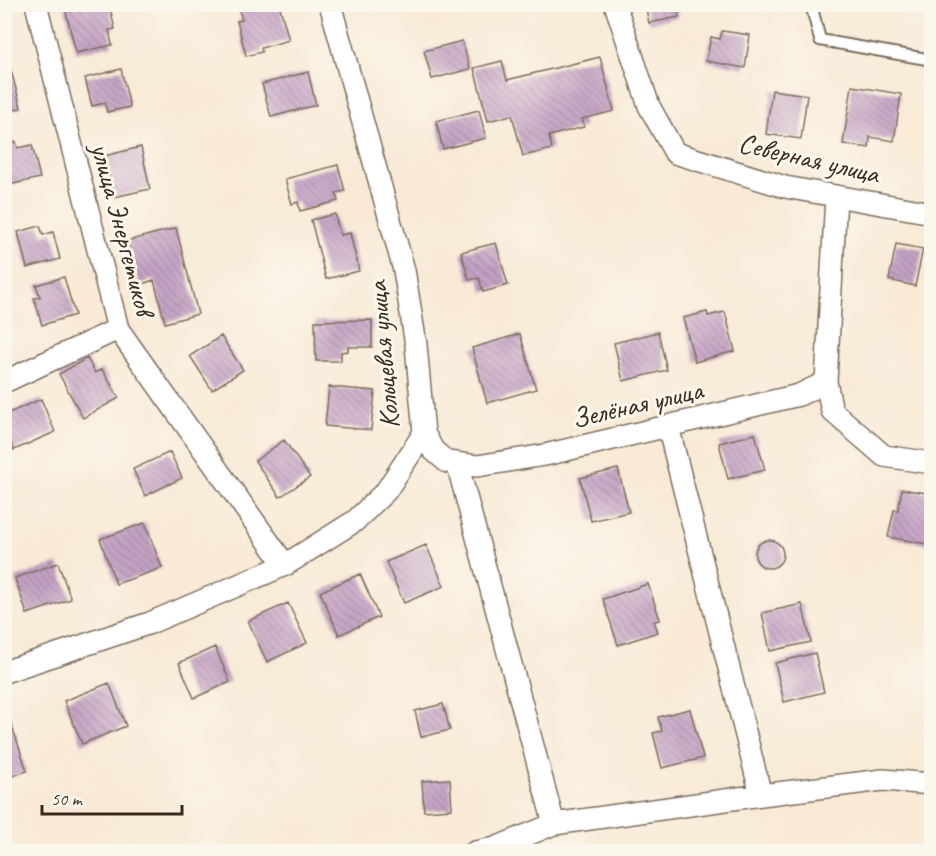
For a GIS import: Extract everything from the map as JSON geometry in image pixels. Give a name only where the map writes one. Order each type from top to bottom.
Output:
[{"type":"street","name":"улица Энергетиков","points":[[36,4],[118,328],[285,565]]},
{"type":"street","name":"Кольцевая улица","points":[[4,672],[150,623],[285,565],[355,521],[386,491],[424,433],[416,345],[404,270],[330,4]]},
{"type":"street","name":"Северная улица","points":[[615,4],[649,106],[675,153],[785,187],[932,213]]},
{"type":"street","points":[[836,196],[826,382],[832,411],[884,456],[932,463]]},
{"type":"street","points":[[4,381],[118,328]]},
{"type":"street","name":"Зелёная улица","points":[[457,463],[477,466],[545,455],[799,395],[826,382]]},
{"type":"street","points":[[668,426],[761,795]]},
{"type":"street","points":[[424,433],[433,450],[447,462],[457,463],[554,824]]},
{"type":"street","points":[[475,852],[495,848],[554,824],[883,780],[932,784]]},
{"type":"lane","points":[[811,4],[820,40],[932,60]]},
{"type":"building","points":[[64,4],[109,4],[115,29],[109,30],[112,45],[76,53]]},
{"type":"building","points":[[246,4],[279,4],[289,40],[261,48],[262,52],[246,56],[237,21],[242,20],[238,7]]},
{"type":"building","points":[[645,4],[676,4],[679,17],[649,23]]},
{"type":"building","points":[[722,31],[750,35],[745,68],[706,61],[711,37],[720,39]]},
{"type":"building","points":[[462,41],[470,69],[432,79],[424,51]]},
{"type":"building","points":[[600,57],[614,111],[582,119],[584,127],[549,136],[552,149],[523,156],[512,115],[488,121],[474,68],[502,61],[507,80]]},
{"type":"building","points":[[121,69],[130,107],[107,112],[105,103],[92,106],[85,78]]},
{"type":"building","points":[[11,70],[21,108],[4,112],[4,72]]},
{"type":"building","points":[[308,72],[316,105],[271,117],[262,84]]},
{"type":"building","points":[[852,86],[901,94],[894,141],[870,137],[869,148],[843,144]]},
{"type":"building","points":[[772,90],[807,95],[801,139],[766,134]]},
{"type":"building","points":[[479,110],[486,138],[443,149],[436,121]]},
{"type":"building","points":[[16,142],[18,148],[32,145],[40,178],[4,186],[4,145]]},
{"type":"building","points":[[141,147],[150,189],[114,197],[104,156]]},
{"type":"building","points":[[338,165],[345,191],[336,193],[338,201],[300,211],[298,202],[292,204],[285,179]]},
{"type":"building","points":[[335,214],[340,235],[350,233],[359,271],[326,279],[311,220]]},
{"type":"building","points":[[40,226],[43,235],[53,232],[60,259],[27,268],[18,232]]},
{"type":"building","points":[[176,228],[198,314],[165,323],[154,280],[139,285],[127,241]]},
{"type":"building","points":[[496,243],[508,285],[483,292],[479,278],[469,280],[461,252]]},
{"type":"building","points":[[896,244],[923,249],[915,286],[889,280]]},
{"type":"building","points":[[64,277],[75,315],[42,325],[34,298],[40,297],[36,285]]},
{"type":"building","points":[[707,312],[708,316],[725,312],[735,351],[695,362],[683,318]]},
{"type":"building","points":[[372,320],[372,347],[348,347],[348,351],[341,352],[341,361],[316,361],[315,321]]},
{"type":"building","points":[[658,332],[667,370],[623,381],[614,343]]},
{"type":"building","points":[[520,334],[536,389],[487,403],[472,348]]},
{"type":"building","points":[[221,336],[243,370],[212,390],[190,356]]},
{"type":"building","points":[[87,358],[95,373],[102,369],[119,398],[83,418],[59,374]]},
{"type":"building","points":[[329,387],[375,391],[371,430],[325,426]]},
{"type":"building","points":[[41,399],[55,432],[14,450],[4,429],[4,415]]},
{"type":"building","points":[[755,434],[765,470],[728,479],[719,443]]},
{"type":"building","points":[[284,440],[310,477],[280,497],[255,461]]},
{"type":"building","points":[[170,452],[182,478],[145,496],[133,469]]},
{"type":"building","points":[[618,469],[629,512],[591,521],[580,478]]},
{"type":"building","points":[[902,489],[932,494],[932,545],[888,537],[894,510],[898,510]]},
{"type":"building","points":[[145,523],[162,568],[116,584],[100,539]]},
{"type":"building","points":[[769,540],[779,544],[783,554],[779,564],[769,568],[759,564],[755,554],[759,544]]},
{"type":"building","points":[[426,545],[444,586],[404,603],[386,562]]},
{"type":"building","points":[[58,563],[71,599],[27,614],[15,578]]},
{"type":"building","points":[[360,574],[379,617],[339,635],[320,592]]},
{"type":"building","points":[[648,584],[660,620],[654,621],[658,632],[618,645],[603,599]]},
{"type":"building","points":[[288,603],[307,643],[267,662],[248,621]]},
{"type":"building","points":[[802,604],[811,642],[770,651],[762,613]]},
{"type":"building","points":[[215,647],[230,682],[194,698],[179,663]]},
{"type":"building","points":[[815,653],[824,692],[784,702],[775,663]]},
{"type":"building","points":[[109,683],[126,726],[82,744],[64,701]]},
{"type":"building","points":[[443,704],[450,730],[421,737],[415,711]]},
{"type":"building","points":[[690,709],[703,758],[662,768],[653,733],[662,731],[658,717]]},
{"type":"building","points":[[8,714],[27,771],[4,779],[4,718]]},
{"type":"building","points":[[450,779],[452,809],[424,811],[422,781]]}]
